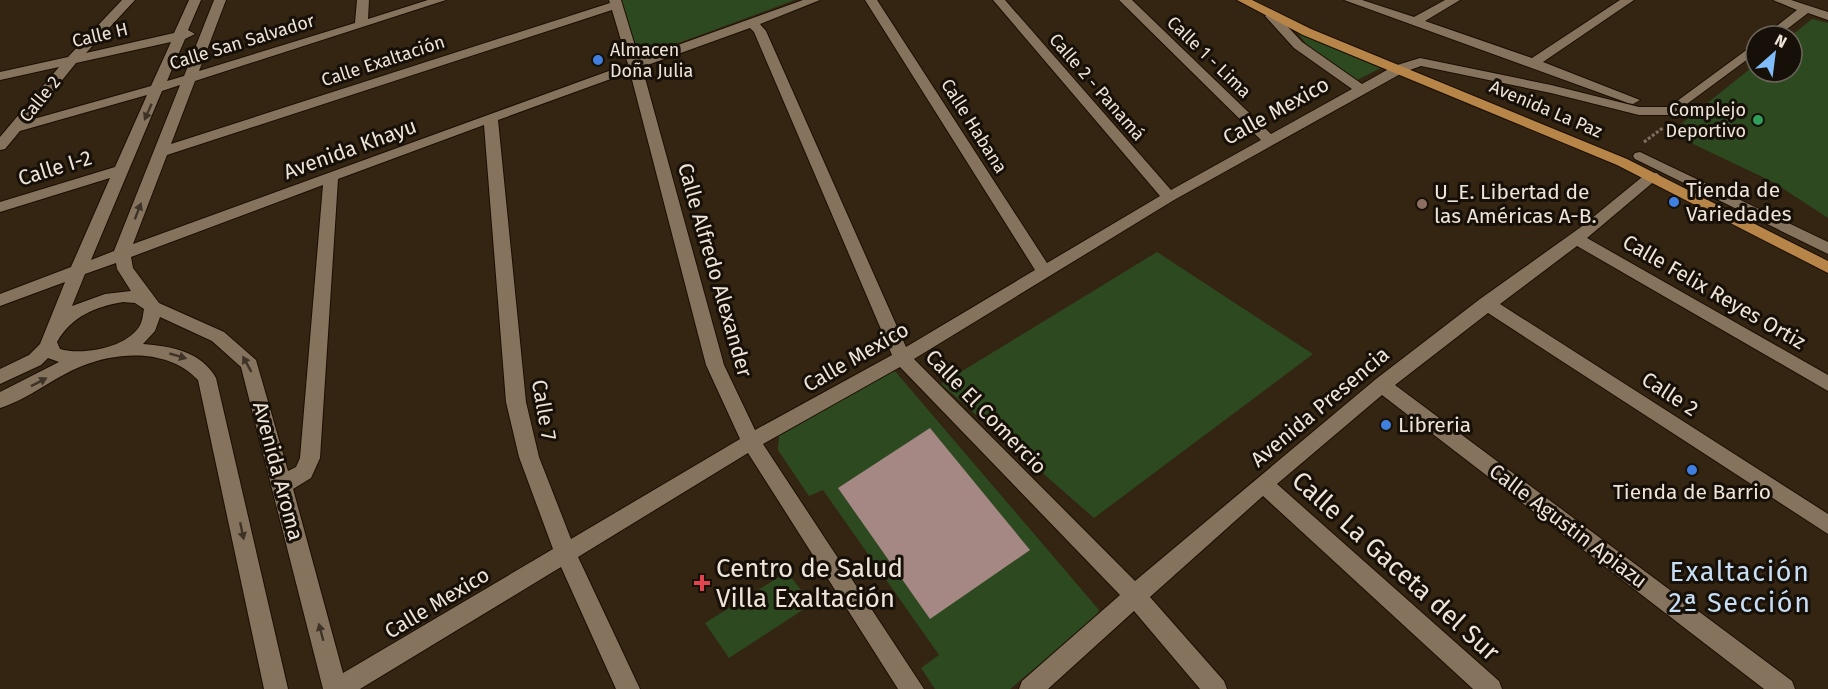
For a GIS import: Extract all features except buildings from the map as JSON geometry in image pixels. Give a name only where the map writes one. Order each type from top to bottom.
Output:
[{"type":"main road","name":"Avenida La Paz","points":[[1243,0],[1271,16],[1652,176],[1828,268]]},
{"type":"street","name":"Calle 2","points":[[0,146],[72,60],[129,0]]},
{"type":"street","points":[[76,361],[62,359],[52,354],[50,339],[195,0]]},
{"type":"street","points":[[2,376],[6,398],[76,361],[105,355],[120,349],[144,333],[151,323],[150,304],[125,269],[122,252],[220,0]]},
{"type":"street","points":[[362,24],[363,0]]},
{"type":"street","name":"Calle San Salvador","points":[[15,128],[158,88],[190,76],[440,0]]},
{"type":"street","name":"Avenida Khayu","points":[[0,300],[79,271],[122,252],[491,120],[814,0]]},
{"type":"street","name":"Calle Habana","points":[[871,0],[1045,272]]},
{"type":"street","name":"Calle 2 - Panamá","points":[[999,0],[1169,197]]},
{"type":"street","name":"Calle 1 - Lima","points":[[1125,0],[1268,139]]},
{"type":"street","name":"Avenida La Paz","points":[[1350,0],[1534,62],[1649,106],[1670,118]]},
{"type":"street","points":[[1415,21],[1454,0]]},
{"type":"street","points":[[1534,62],[1628,0]]},
{"type":"street","points":[[1779,0],[1828,16]]},
{"type":"street","name":"Calle Alfredo Alexander","points":[[616,2],[715,365],[751,442],[912,689]]},
{"type":"street","name":"Calle Exaltación","points":[[161,152],[616,2]]},
{"type":"street","points":[[1786,24],[1806,9]]},
{"type":"street","points":[[1271,16],[1298,45],[1362,90]]},
{"type":"street","name":"Calle El Comercio","points":[[752,23],[760,31],[902,358],[1135,596],[1215,689]]},
{"type":"street","name":"Calle H","points":[[0,76],[208,29]]},
{"type":"street","points":[[1670,118],[1744,57]]},
{"type":"street","name":"Calle Mexico","points":[[337,689],[751,442],[902,358],[1268,139],[1399,69],[1420,63],[1430,64],[1551,89],[1670,118]]},
{"type":"street","name":"Calle 7","points":[[491,120],[516,402],[530,457],[566,552],[628,689]]},
{"type":"street","points":[[1641,151],[1828,249]]},
{"type":"street","name":"Calle I-2","points":[[0,207],[122,170]]},
{"type":"street","name":"Avenida Presencia","points":[[1031,689],[1135,596],[1382,385],[1486,303],[1576,238],[1652,176]]},
{"type":"street","points":[[282,485],[304,472],[310,458],[331,178]]},
{"type":"street","name":"Calle Felix Reyes Ortiz","points":[[1576,238],[1828,384]]},
{"type":"street","name":"Avenida Aroma","points":[[2,376],[35,360],[50,339],[75,312],[99,301],[123,296],[150,304],[217,334],[237,348],[250,365],[337,689]]},
{"type":"street","name":"Calle 2","points":[[1486,303],[1828,525]]},
{"type":"street","points":[[120,349],[176,354],[191,360],[207,378],[276,689]]},
{"type":"street","name":"Calle Agustin Apiazu","points":[[1382,385],[1783,689]]},
{"type":"street","name":"Calle La Gaceta del Sur","points":[[1264,485],[1490,689]]},
{"type":"path","points":[[1641,151],[1640,146],[1670,118]]},
{"type":"green space","points":[[620,0],[795,0],[646,55],[636,55]]},
{"type":"green space","name":"Complejo Deportivo","points":[[1812,19],[1828,23],[1828,218],[1773,182],[1670,133],[1744,74],[1744,84],[1804,84],[1804,25]]},
{"type":"green space","points":[[1297,32],[1381,68],[1357,80],[1310,49]]},
{"type":"green space","points":[[1157,252],[1313,354],[1094,518],[941,384]]},
{"type":"green space","points":[[894,370],[1099,610],[1094,620],[1010,689],[935,689],[921,668],[939,655],[823,490],[809,496],[778,450],[779,436]]},
{"type":"green space","points":[[787,572],[812,604],[729,658],[705,623]]},
{"type":"place","name":"Almacen Doña Julia","points":[[598,60]]},
{"type":"place","name":"Complejo Deportivo","points":[[1758,120]]},
{"type":"place","name":"Tienda de Variedades","points":[[1674,202]]},
{"type":"place","name":"U_E. Libertad de las Américas A-B.","points":[[1422,204]]},
{"type":"place","name":"Libreria","points":[[1386,425]]},
{"type":"place","name":"Tienda de Barrio","points":[[1692,470]]},
{"type":"place","name":"Centro de Salud Villa Exaltación","points":[[702,583]]},
{"type":"district","name":"Exaltación 2ª Sección","points":[[1740,588]]}]
